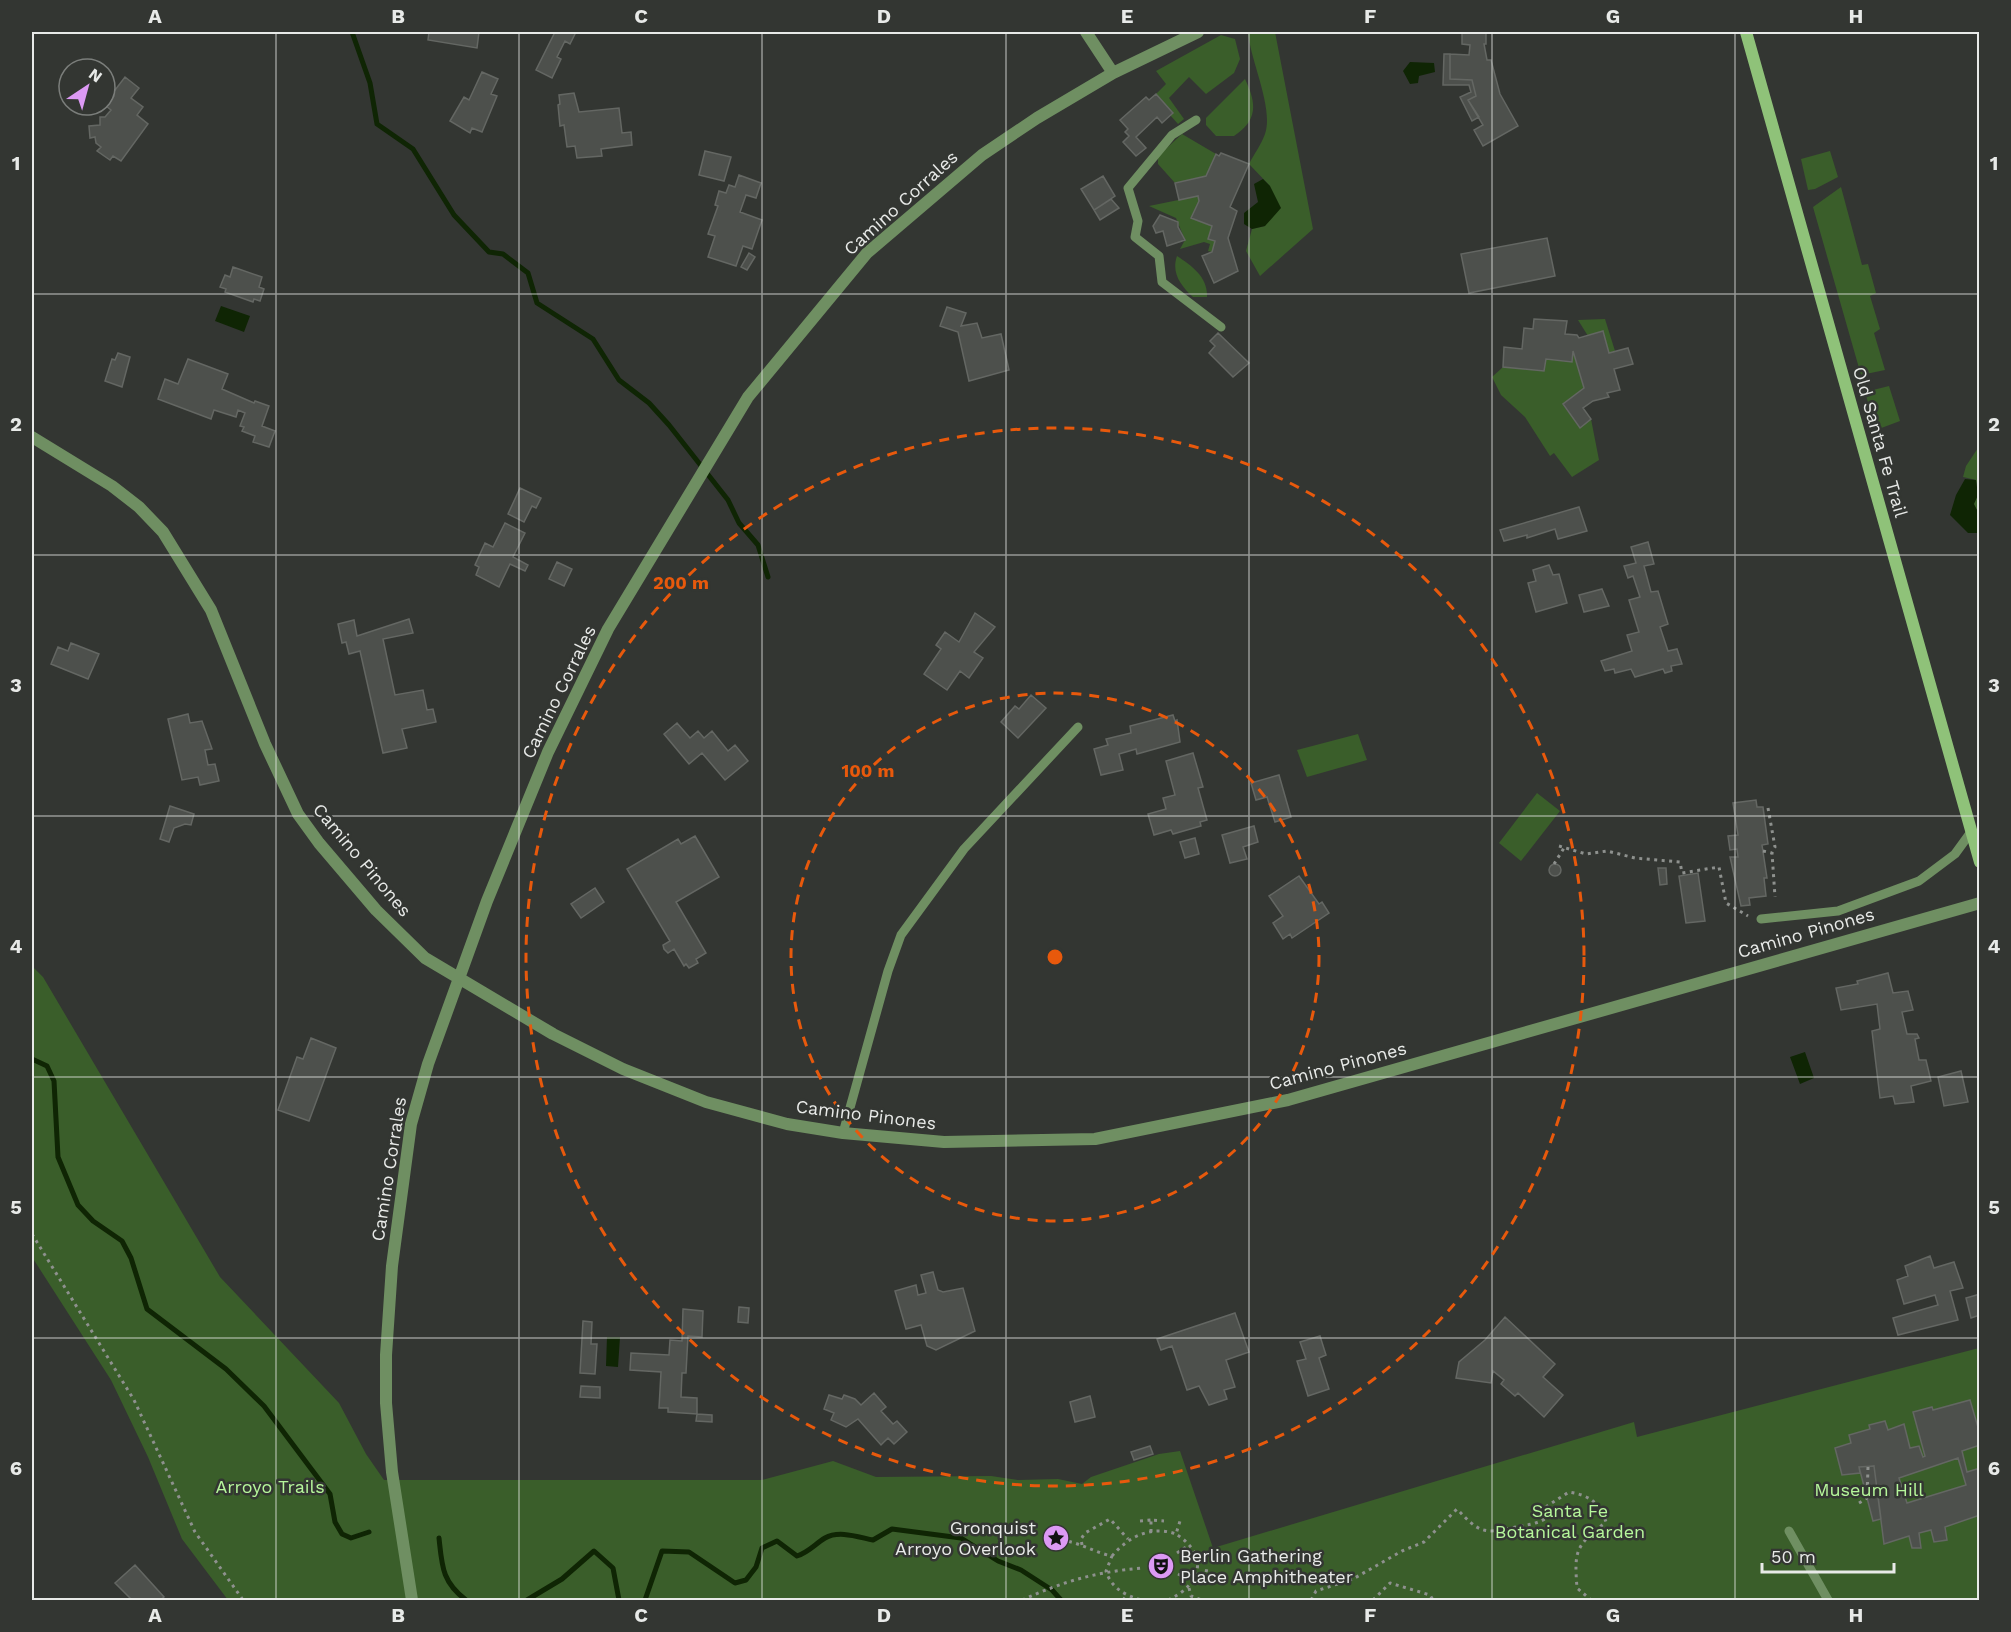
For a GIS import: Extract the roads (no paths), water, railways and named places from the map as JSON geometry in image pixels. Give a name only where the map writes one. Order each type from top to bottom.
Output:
[{"type":"street","points":[[1086,32],[1113,74]]},
{"type":"street","name":"Camino Corrales","points":[[412,1600],[392,1472],[386,1403],[386,1355],[392,1266],[411,1124],[428,1064],[458,979],[548,752],[608,630],[748,397],[867,253],[982,155],[1037,118],[1113,74],[1198,32]]},
{"type":"street","name":"Old Santa Fe Trail","points":[[1746,32],[1980,862]]},
{"type":"street","name":"Camino Pinones","points":[[32,437],[104,481],[139,507],[163,531],[211,610],[228,645],[265,744],[298,814],[375,910],[425,958],[553,1034],[623,1069],[706,1102],[787,1124],[843,1133],[944,1142],[1095,1139],[1299,1097],[1980,903]]},
{"type":"lane","points":[[1196,120],[1172,135],[1128,188],[1138,220],[1135,237],[1159,256],[1162,282],[1221,327]]},
{"type":"lane","points":[[843,1133],[878,1003],[901,935],[964,849],[997,811],[1078,727]]},
{"type":"lane","points":[[1761,919],[1838,911],[1919,881],[1954,854],[1971,832]]},
{"type":"lane","points":[[1789,1531],[1828,1600]]},
{"type":"waterway","points":[[352,32],[370,83],[377,124],[413,149],[454,215],[489,252],[503,254],[528,273],[537,303],[593,339],[619,380],[649,403],[669,425],[728,500],[739,523],[758,545],[768,577]]},
{"type":"waterway","points":[[32,1059],[47,1066],[54,1081],[58,1157],[78,1205],[93,1221],[122,1241],[131,1258],[147,1309],[226,1369],[264,1406],[330,1494],[335,1522],[342,1534],[351,1538],[369,1532]]},
{"type":"waterway","points":[[645,1600],[662,1551],[689,1552],[735,1583],[746,1580],[756,1567],[762,1548],[777,1541],[797,1556],[830,1536],[849,1535],[873,1540],[892,1529],[961,1538],[998,1561],[1021,1570],[1052,1590],[1061,1600]]},
{"type":"waterway","points":[[439,1538],[448,1580],[466,1600]]},
{"type":"waterway","points":[[527,1600],[562,1579],[594,1551],[613,1568],[619,1600]]},
{"type":"place","name":"Gronquist Arroyo Overlook","points":[[1056,1538]]},
{"type":"place","name":"Berlin Gathering Place Amphitheater","points":[[1161,1566]]},
{"type":"park label","name":"Arroyo Trails","points":[[270,1487]]},
{"type":"park label","name":"Museum Hill","points":[[1869,1490]]},
{"type":"park label","name":"Santa Fe Botanical Garden","points":[[1570,1522]]}]
